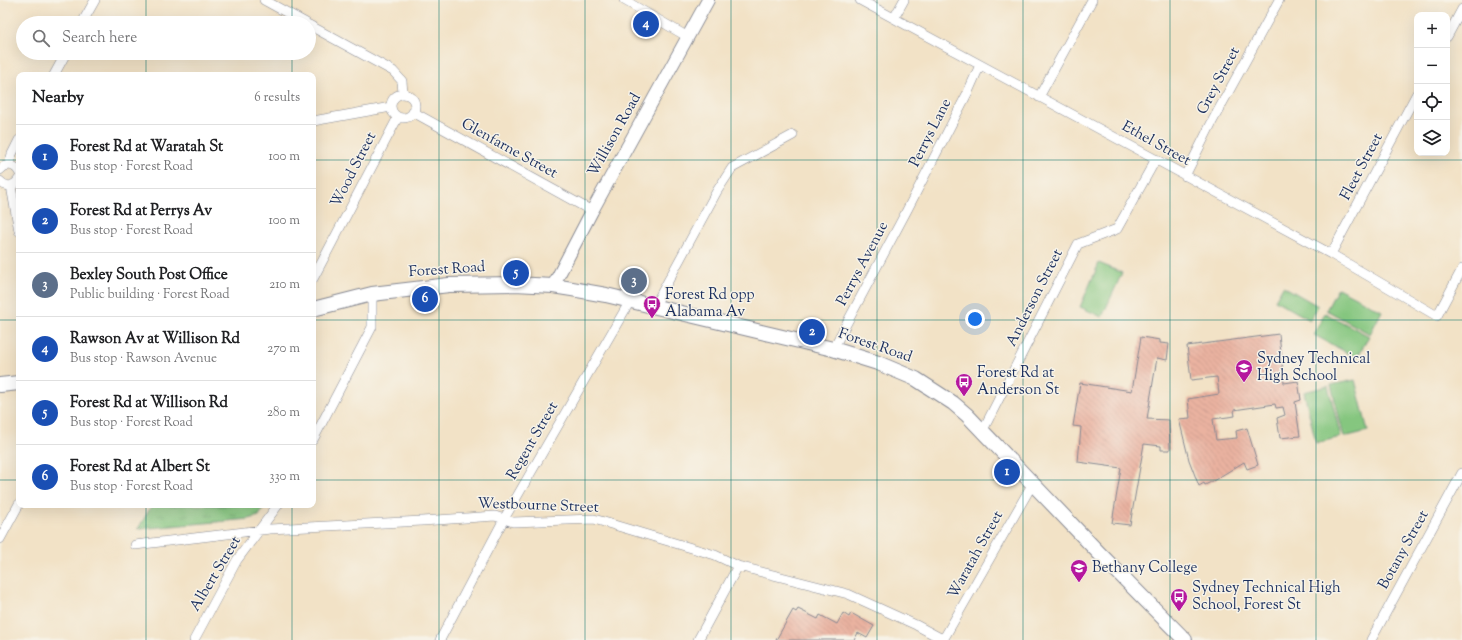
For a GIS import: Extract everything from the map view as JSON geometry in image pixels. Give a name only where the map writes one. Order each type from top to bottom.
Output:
[{"type":"main road","name":"Willison Road","points":[[552,286],[708,0]]},
{"type":"main road","name":"Forest Road","points":[[316,308],[372,294],[449,285],[500,284],[552,286],[630,301],[833,349],[878,363],[916,379],[953,403],[982,430],[1099,553],[1185,640]]},
{"type":"main road","points":[[0,385],[16,383]]},
{"type":"street","points":[[86,16],[94,0]]},
{"type":"street","points":[[264,0],[293,16]]},
{"type":"street","points":[[624,0],[688,37]]},
{"type":"street","name":"Ethel Street","points":[[860,0],[1331,254],[1437,316],[1462,269]]},
{"type":"street","points":[[894,18],[904,0]]},
{"type":"street","points":[[1039,97],[1092,0]]},
{"type":"street","name":"Grey Street","points":[[1185,176],[1279,0]]},
{"type":"street","points":[[1450,31],[1462,9]]},
{"type":"street","points":[[316,28],[393,71],[402,81],[403,94]]},
{"type":"street","points":[[56,72],[62,60]]},
{"type":"street","name":"Perrys Lane","points":[[906,212],[968,92],[980,65]]},
{"type":"street","points":[[403,94],[407,95],[413,100],[414,104],[413,112],[406,117],[398,117],[394,114],[391,107],[393,99],[396,96],[403,94]]},
{"type":"street","name":"Fleet Street","points":[[1331,254],[1414,99]]},
{"type":"street","points":[[316,120],[391,107]]},
{"type":"street","name":"Glenfarne Street","points":[[413,112],[592,211]]},
{"type":"street","name":"Wood Street","points":[[316,273],[398,117]]},
{"type":"street","points":[[654,307],[717,191],[732,168],[793,135]]},
{"type":"street","points":[[9,165],[16,146]]},
{"type":"street","name":"Anderson Street","points":[[982,430],[1078,244],[1117,230],[1156,159]]},
{"type":"street","points":[[0,170],[2,167],[9,165],[16,168]]},
{"type":"street","points":[[0,181],[4,185],[11,186],[16,183]]},
{"type":"street","points":[[11,186],[16,214]]},
{"type":"street","name":"Perrys Avenue","points":[[833,349],[906,212]]},
{"type":"street","points":[[316,434],[372,327],[372,294]]},
{"type":"street","name":"Regent Street","points":[[440,640],[504,519],[630,301]]},
{"type":"street","name":"Botany Street","points":[[1371,640],[1462,473]]},
{"type":"street","name":"Waratah Street","points":[[943,640],[1032,482]]},
{"type":"street","points":[[0,539],[17,508]]},
{"type":"street","name":"Albert Street","points":[[194,640],[238,560],[276,508]]},
{"type":"street","name":"Westbourne Street","points":[[135,545],[261,530],[422,522],[495,516],[513,522],[594,518],[715,555],[738,566],[848,594],[916,625],[943,640]]},
{"type":"street","points":[[698,640],[738,566]]},
{"type":"green space","points":[[1099,263],[1122,273],[1102,317],[1080,307]]},
{"type":"green space","points":[[1283,286],[1318,306],[1310,320],[1275,300]]},
{"type":"green space","points":[[1338,288],[1382,311],[1370,334],[1326,310]]},
{"type":"green space","points":[[1325,313],[1369,336],[1357,358],[1314,335]]},
{"type":"green space","points":[[1355,380],[1368,431],[1344,437],[1331,385]]},
{"type":"green space","points":[[1328,386],[1341,437],[1316,443],[1304,392]]},
{"type":"green space","points":[[150,508],[263,508],[259,516],[249,519],[138,529]]},
{"type":"building","points":[[1279,334],[1284,383],[1298,381],[1301,400],[1295,402],[1300,436],[1280,438],[1277,418],[1285,415],[1283,407],[1276,408],[1275,404],[1234,410],[1235,416],[1213,419],[1216,440],[1237,438],[1236,431],[1247,428],[1258,465],[1247,469],[1244,462],[1213,481],[1199,486],[1189,460],[1179,419],[1190,418],[1188,399],[1219,394],[1217,377],[1191,380],[1187,346]]},
{"type":"building","points":[[1141,337],[1160,340],[1160,343],[1169,344],[1167,360],[1157,358],[1147,419],[1169,420],[1170,450],[1161,450],[1161,446],[1144,444],[1130,525],[1112,523],[1121,468],[1078,462],[1081,427],[1073,426],[1080,383],[1132,391]]},
{"type":"building","points":[[798,609],[818,619],[820,615],[837,624],[843,613],[849,617],[851,613],[874,626],[867,638],[858,633],[854,640],[776,640],[793,610],[796,612]]},
{"type":"place","name":"Rawson Av at Willison Rd","points":[[646,24]]},
{"type":"place","name":"Forest Rd at Willison Rd","points":[[516,273]]},
{"type":"place","name":"Bexley South Post Office","points":[[634,281]]},
{"type":"place","name":"Forest Rd at Albert St","points":[[425,299]]},
{"type":"place","name":"Forest Rd opp Alabama Av","points":[[652,319]]},
{"type":"place","name":"Forest Rd at Perrys Av","points":[[812,332]]},
{"type":"place","name":"Sydney Technical High School","points":[[1244,383]]},
{"type":"place","name":"Forest Rd at Anderson St","points":[[964,397]]},
{"type":"place","name":"Forest Rd at Waratah St","points":[[1007,472]]},
{"type":"place","name":"Bethany College","points":[[1079,583]]},
{"type":"place","name":"Sydney Technical High School, Forest St","points":[[1179,612]]}]
